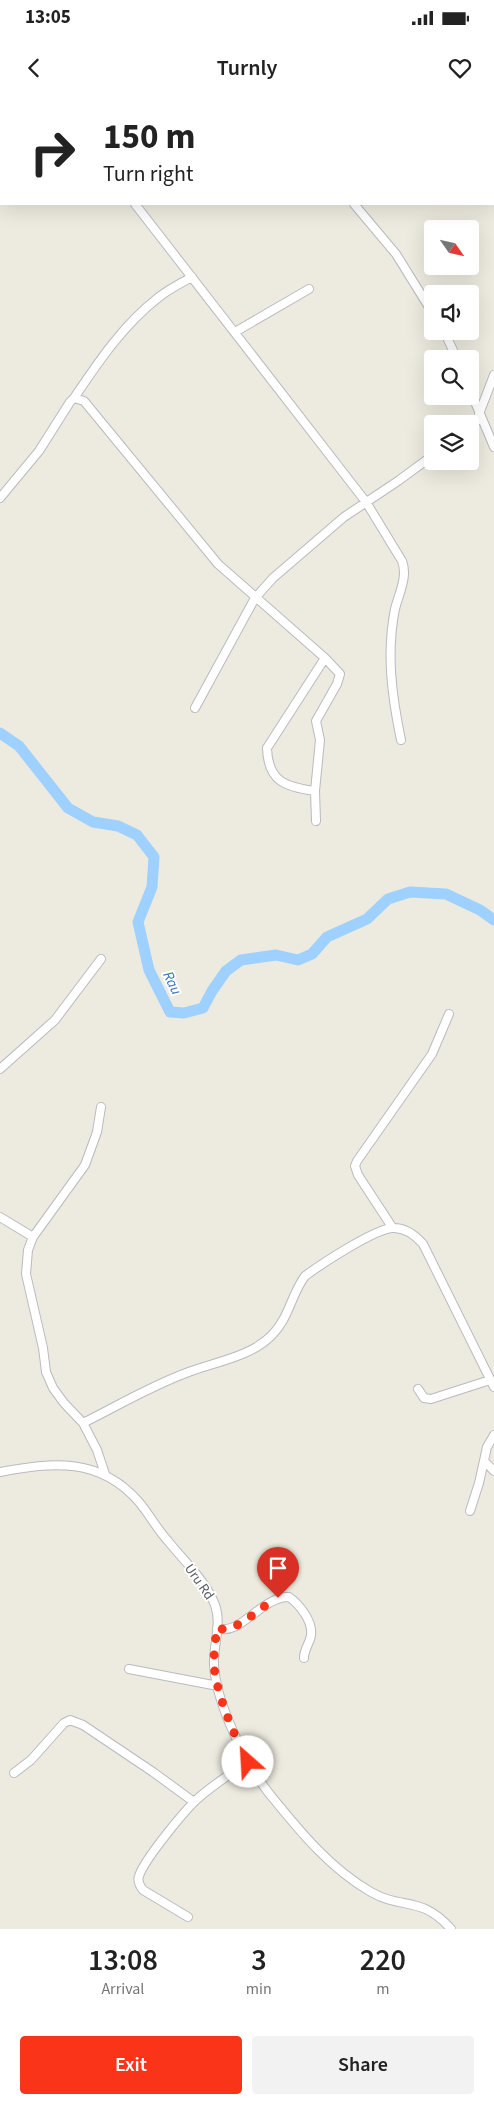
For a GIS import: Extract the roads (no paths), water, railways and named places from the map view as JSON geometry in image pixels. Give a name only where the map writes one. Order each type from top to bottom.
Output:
[{"type":"street","points":[[136,205],[366,502],[398,553],[406,570],[395,610],[390,642],[393,704],[401,740]]},
{"type":"street","points":[[355,205],[396,254],[424,299]]},
{"type":"street","points":[[0,498],[39,451],[70,402],[122,331],[160,296],[192,276]]},
{"type":"street","points":[[235,332],[309,289]]},
{"type":"street","points":[[480,416],[494,375]]},
{"type":"street","points":[[74,398],[84,401],[218,564],[339,672],[340,676],[316,721],[320,740],[315,791],[316,821]]},
{"type":"street","points":[[476,405],[494,447]]},
{"type":"street","points":[[195,708],[255,598],[292,560],[344,517],[398,482],[424,462]]},
{"type":"street","points":[[315,791],[288,786],[279,780],[270,770],[267,748],[325,658]]},
{"type":"street","points":[[0,1069],[55,1020],[101,959]]},
{"type":"street","points":[[392,1227],[358,1175],[355,1166],[356,1161],[432,1054],[449,1014]]},
{"type":"street","points":[[102,1107],[95,1140],[85,1165],[33,1237],[28,1250],[26,1274],[43,1348],[46,1372],[52,1388],[84,1423],[97,1450],[105,1474]]},
{"type":"street","points":[[0,1217],[33,1237]]},
{"type":"street","points":[[84,1423],[184,1374],[248,1351],[260,1344],[281,1326],[298,1285],[305,1276],[370,1236],[392,1227],[406,1230],[423,1244],[492,1383],[427,1399],[418,1389]]},
{"type":"street","points":[[470,1511],[487,1447],[494,1435]]},
{"type":"street","points":[[484,1461],[494,1471]]},
{"type":"street","name":"Uru Rd","points":[[0,1472],[58,1464],[83,1466],[105,1474],[125,1488],[140,1502],[157,1528],[201,1582],[215,1605],[217,1628],[214,1662],[218,1686],[248,1762],[266,1790],[324,1856],[348,1878],[372,1893],[424,1907],[440,1917],[451,1929]]},
{"type":"street","points":[[217,1628],[222,1630],[232,1628],[272,1601],[282,1597],[289,1597],[299,1606],[308,1620],[311,1629],[311,1636],[304,1649],[304,1658]]},
{"type":"street","points":[[129,1669],[218,1686]]},
{"type":"street","points":[[14,1773],[31,1760],[64,1723],[70,1720],[90,1730],[194,1802]]},
{"type":"street","points":[[188,1917],[143,1890],[140,1886],[139,1876],[169,1831],[194,1802],[225,1777],[248,1762]]},
{"type":"waterway","name":"Rau","points":[[0,733],[19,746],[68,808],[93,822],[118,826],[137,835],[154,857],[152,887],[138,922],[149,970],[170,1012],[184,1013],[203,1008],[226,971],[241,960],[276,955],[298,960],[312,954],[327,937],[367,919],[388,899],[410,892],[446,894],[480,910],[494,920]]}]
